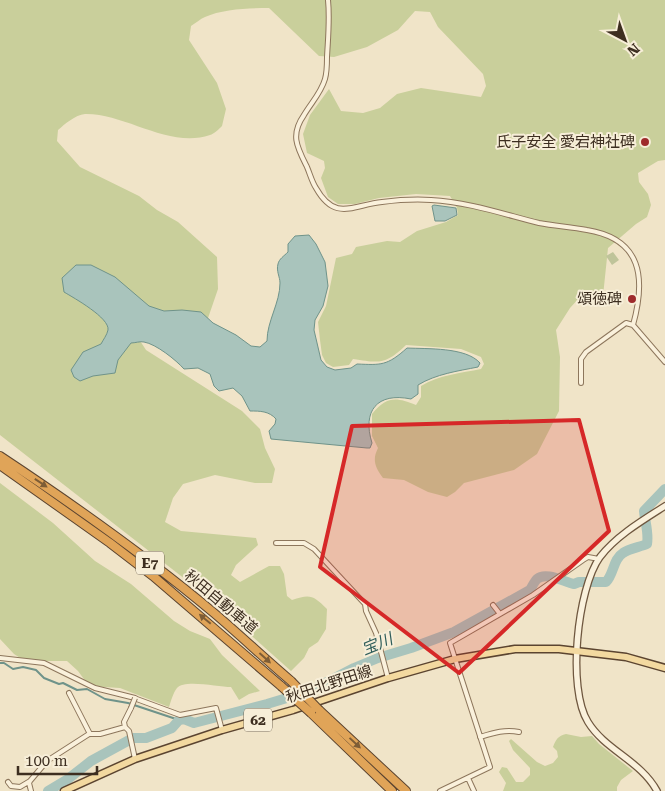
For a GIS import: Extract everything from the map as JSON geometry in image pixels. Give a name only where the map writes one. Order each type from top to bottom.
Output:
[{"type":"highway","name":"秋田自動車道","points":[[0,456],[71,504],[166,574],[215,614],[291,681],[319,710],[406,791]]},
{"type":"highway","name":"秋田自動車道","points":[[0,465],[110,543],[152,576],[281,686],[392,791]]},
{"type":"main road","name":"秋田北野田線","points":[[64,791],[135,759],[222,730],[293,710],[388,678],[455,659],[515,649],[559,649],[611,655],[644,661],[665,668]]},
{"type":"main road","name":"秋田北野田線","points":[[611,655],[665,672]]},
{"type":"street","points":[[328,0],[329,30],[326,78],[320,92],[296,127],[298,148],[315,187],[327,204],[336,208],[357,208],[380,202],[430,199],[456,202],[544,224],[589,230],[616,239],[633,256],[640,278],[633,325]]},
{"type":"street","points":[[581,383],[581,359],[586,352],[626,323],[633,325],[665,362]]},
{"type":"street","points":[[657,791],[642,770],[606,743],[594,731],[583,714],[578,692],[577,651],[585,592],[599,560],[609,547],[665,506]]},
{"type":"street","points":[[276,543],[304,544],[314,549],[365,604],[376,633],[388,678]]},
{"type":"street","points":[[440,791],[490,767],[450,644],[553,582],[588,557],[599,560]]},
{"type":"street","points":[[493,605],[500,614]]},
{"type":"street","points":[[0,658],[44,663],[95,688],[134,698],[180,715],[216,708],[222,730]]},
{"type":"street","points":[[69,693],[90,734]]},
{"type":"street","points":[[134,698],[124,722],[130,734],[135,759]]},
{"type":"street","points":[[8,782],[11,786],[20,787],[30,781],[47,761],[90,734],[107,733],[125,727]]},
{"type":"street","points":[[480,737],[500,731],[512,730],[519,732]]},
{"type":"street","points":[[468,778],[474,791]]},
{"type":"street","points":[[30,781],[31,791]]},
{"type":"highlighted area","points":[[579,420],[609,531],[459,673],[320,567],[352,426]]},
{"type":"green space","points":[[0,0],[665,0],[665,160],[658,161],[638,173],[639,182],[648,194],[651,205],[647,217],[608,248],[603,296],[581,296],[570,308],[556,330],[560,357],[559,411],[537,454],[514,470],[464,483],[447,497],[428,492],[404,480],[383,478],[375,463],[378,448],[372,436],[372,414],[387,401],[403,400],[416,405],[421,397],[421,386],[443,377],[481,369],[484,364],[481,357],[461,349],[406,345],[393,356],[382,361],[353,359],[349,365],[333,367],[326,363],[322,355],[318,322],[326,306],[336,258],[352,254],[356,247],[387,241],[400,242],[417,231],[446,222],[458,215],[457,208],[450,196],[416,194],[379,198],[355,204],[338,204],[328,197],[321,178],[325,168],[324,161],[307,153],[303,134],[310,115],[329,89],[341,111],[363,113],[380,108],[397,94],[421,88],[481,97],[486,86],[483,74],[438,27],[430,12],[415,11],[398,30],[367,47],[334,57],[319,56],[269,8],[253,8],[212,14],[191,26],[189,40],[217,83],[226,109],[222,126],[215,133],[194,138],[179,137],[100,115],[85,114],[74,118],[58,130],[57,141],[80,167],[139,196],[157,210],[178,222],[217,257],[218,289],[207,321],[131,327],[146,350],[242,411],[260,429],[265,448],[275,469],[272,483],[255,483],[215,475],[183,484],[173,498],[165,522],[181,531],[256,538],[258,545],[236,565],[231,575],[240,582],[269,566],[280,566],[284,574],[287,596],[292,600],[303,597],[315,598],[327,609],[326,629],[318,642],[309,648],[304,658],[291,671],[208,597],[0,435]]},
{"type":"green space","points":[[613,252],[619,260],[612,265],[606,256]]},
{"type":"green space","points":[[0,483],[53,523],[95,561],[131,584],[174,621],[190,631],[210,639],[222,655],[260,691],[249,694],[239,700],[231,687],[202,684],[181,685],[173,695],[169,707],[120,688],[89,686],[78,671],[67,661],[25,661],[14,654],[0,639]]},
{"type":"green space","points":[[566,734],[581,737],[592,736],[599,744],[633,771],[621,780],[617,791],[503,791],[506,783],[499,772],[502,767],[507,768],[516,782],[523,782],[530,775],[530,768],[513,750],[509,741],[511,739],[537,762],[545,766],[553,763],[558,757],[557,751],[553,747],[558,738]]},
{"type":"water","points":[[432,206],[456,208],[457,215],[445,221],[435,221]]},
{"type":"water","points":[[309,235],[325,262],[328,286],[323,306],[315,320],[314,330],[321,360],[327,367],[335,370],[351,368],[357,364],[384,363],[407,348],[456,351],[474,358],[480,363],[478,367],[447,373],[425,381],[418,385],[418,394],[411,399],[389,398],[381,401],[371,413],[369,432],[372,443],[370,448],[271,439],[269,431],[275,424],[276,419],[273,416],[264,412],[250,411],[242,396],[233,388],[219,391],[214,386],[210,374],[198,368],[184,369],[166,353],[149,343],[131,343],[118,360],[115,373],[93,376],[80,381],[74,377],[71,370],[83,352],[101,344],[108,330],[107,325],[98,314],[64,292],[62,278],[76,265],[91,265],[115,277],[149,306],[164,311],[201,312],[213,323],[236,335],[251,346],[260,347],[267,341],[269,326],[278,298],[280,283],[277,269],[279,262],[288,252],[288,244],[295,236]]},
{"type":"waterway","name":"宝川","points":[[48,791],[68,779],[91,761],[133,738],[146,738],[172,728],[179,720],[184,719],[194,723],[310,691],[378,658],[454,632],[530,590],[536,580],[541,577],[550,577],[574,584],[579,582],[606,582],[611,575],[615,563],[623,553],[647,544],[644,511],[665,489]]},
{"type":"waterway","points":[[0,663],[4,663],[13,669],[23,667],[36,670],[44,678],[59,684],[63,683],[77,690],[87,689],[105,699],[128,703],[179,720]]},
{"type":"place","name":"氏子安全 愛宕神社碑","points":[[645,142]]},
{"type":"place","name":"頌徳碑","points":[[632,299]]}]
